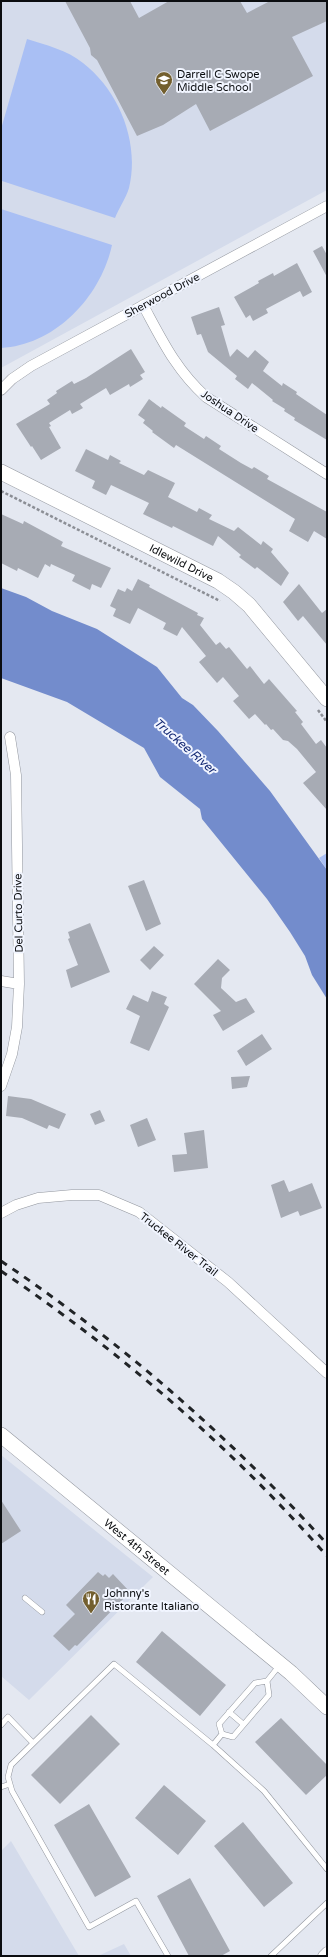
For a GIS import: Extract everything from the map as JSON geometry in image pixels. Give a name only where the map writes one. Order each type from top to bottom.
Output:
[{"type":"main road","name":"Idlewild Drive","points":[[1,472],[218,581],[234,592],[249,605],[322,705]]},
{"type":"main road","name":"West 4th Street","points":[[1,1435],[280,1665],[327,1707]]},
{"type":"street","name":"Sherwood Drive","points":[[1,390],[12,379],[30,366],[327,206]]},
{"type":"street","name":"Joshua Drive","points":[[143,305],[177,366],[190,383],[206,397],[327,474]]},
{"type":"street","name":"Del Curto Drive","points":[[1,1086],[12,1054],[17,1026],[19,984],[16,775],[10,737]]},
{"type":"street","points":[[1,981],[19,984]]},
{"type":"street","name":"Truckee River Trail","points":[[1,1212],[16,1205],[38,1198],[72,1195],[99,1195],[139,1212],[233,1287],[327,1373]]},
{"type":"street","points":[[323,1956],[327,1952]]},
{"type":"lane","points":[[24,1598],[42,1612]]},
{"type":"lane","points":[[168,1956],[136,1901],[89,1927],[12,1791],[8,1777],[11,1765],[114,1664],[213,1745],[264,1791],[327,1869]]},
{"type":"lane","points":[[222,1734],[219,1724],[229,1712],[255,1683],[267,1681],[280,1665]]},
{"type":"lane","points":[[222,1734],[233,1737],[269,1695],[267,1681]]},
{"type":"lane","points":[[229,1712],[244,1724]]},
{"type":"lane","points":[[1,1724],[8,1717],[33,1743]]},
{"type":"lane","points":[[213,1745],[222,1734]]},
{"type":"lane","points":[[1,1787],[10,1784]]},
{"type":"lane","points":[[271,1956],[327,1903]]},
{"type":"path","points":[[1,491],[221,602]]},
{"type":"path","points":[[322,705],[327,722]]},
{"type":"shaded area","name":"Darrell C Swope Middle School","points":[[1,1],[327,1],[327,190],[1,368]]},
{"type":"shaded area","points":[[27,39],[56,48],[77,58],[96,75],[107,88],[124,119],[132,153],[132,171],[128,192],[115,218],[2,181],[1,179],[1,129]]},
{"type":"shaded area","points":[[1,209],[112,245],[98,282],[87,299],[73,314],[57,328],[40,338],[21,345],[1,348]]},
{"type":"shaded area","points":[[327,853],[327,870],[319,858]]},
{"type":"shaded area","points":[[1,1455],[153,1577],[29,1700],[1,1676]]},
{"type":"shaded area","points":[[11,1841],[79,1956],[1,1956],[1,1851]]},
{"type":"shaded area","points":[[124,1944],[131,1956],[98,1956]]},
{"type":"water","name":"Truckee River","points":[[1,588],[26,597],[52,611],[97,629],[157,667],[182,698],[193,705],[218,731],[270,791],[327,870],[327,999],[312,975],[305,956],[267,899],[202,819],[200,809],[160,777],[144,748],[67,702],[1,678]]},
{"type":"building","points":[[65,1],[130,1],[139,18],[169,1],[240,1],[247,13],[270,1],[327,1],[327,21],[292,37],[313,76],[210,131],[196,104],[163,125],[137,136],[97,60],[91,55],[90,48]]},
{"type":"building","points":[[322,246],[327,255],[327,277],[313,251]]},
{"type":"building","points":[[297,263],[312,292],[303,297],[300,291],[266,309],[268,313],[253,321],[250,315],[246,318],[234,297],[259,283],[258,281],[273,273],[274,276]]},
{"type":"building","points":[[219,307],[225,325],[221,326],[230,357],[237,349],[248,358],[255,350],[269,362],[263,371],[282,386],[283,383],[297,392],[296,394],[327,415],[327,440],[294,420],[295,418],[284,411],[285,409],[272,401],[273,400],[252,383],[248,389],[235,379],[237,376],[208,352],[201,334],[197,335],[191,317]]},
{"type":"building","points":[[131,349],[145,372],[140,375],[143,379],[130,387],[129,384],[110,395],[106,388],[80,404],[83,408],[72,414],[70,410],[49,423],[51,426],[49,427],[61,448],[41,460],[16,424],[50,404],[47,400],[57,393],[56,391],[72,381],[74,384],[86,378]]},
{"type":"building","points":[[149,399],[161,408],[162,406],[186,423],[184,426],[204,439],[206,436],[221,446],[219,449],[241,463],[252,469],[254,467],[269,476],[267,479],[327,512],[327,539],[314,531],[308,542],[289,531],[295,519],[176,445],[174,448],[152,432],[153,431],[143,423],[145,420],[138,415]]},
{"type":"building","points":[[86,449],[108,460],[110,455],[121,461],[119,463],[144,475],[148,470],[175,483],[168,497],[197,512],[199,508],[212,515],[209,519],[234,531],[238,527],[261,545],[263,541],[273,549],[271,552],[289,573],[281,586],[257,567],[255,569],[239,557],[241,555],[218,536],[213,546],[173,526],[172,528],[143,514],[149,503],[111,485],[106,495],[92,488],[95,481],[75,471]]},
{"type":"building","points":[[1,514],[23,524],[24,521],[63,542],[61,546],[111,568],[101,588],[92,584],[90,590],[72,581],[75,575],[51,564],[50,567],[45,564],[38,578],[18,568],[17,571],[1,563]]},
{"type":"building","points":[[138,579],[150,585],[149,587],[198,613],[197,615],[204,618],[200,625],[216,645],[220,642],[226,649],[229,647],[247,669],[250,666],[264,684],[269,679],[297,711],[295,712],[303,722],[301,724],[316,744],[321,740],[327,748],[327,810],[303,783],[316,772],[297,749],[288,741],[283,740],[273,729],[271,730],[266,724],[265,725],[255,714],[249,719],[233,701],[239,696],[223,677],[217,683],[199,662],[206,656],[182,627],[177,636],[163,629],[166,623],[138,608],[130,624],[113,616],[116,609],[110,606],[118,589],[125,592],[127,588],[132,591]]},
{"type":"building","points":[[299,584],[322,613],[327,609],[327,645],[303,616],[298,621],[283,602]]},
{"type":"building","points":[[144,880],[161,924],[146,931],[128,886]]},
{"type":"building","points":[[90,923],[110,972],[71,988],[66,970],[78,965],[68,939],[70,938],[68,932]]},
{"type":"building","points":[[154,946],[164,955],[150,970],[140,960]]},
{"type":"building","points":[[218,959],[230,970],[222,978],[221,988],[236,1002],[246,998],[255,1012],[223,1031],[213,1015],[221,1011],[194,984]]},
{"type":"building","points":[[152,991],[167,997],[164,1004],[169,1007],[149,1051],[130,1043],[140,1016],[126,1009],[133,995],[148,1002]]},
{"type":"building","points":[[262,1034],[272,1049],[246,1066],[237,1051]]},
{"type":"building","points":[[250,1076],[247,1087],[232,1089],[231,1077]]},
{"type":"building","points":[[8,1096],[31,1099],[66,1114],[59,1129],[49,1125],[47,1129],[22,1118],[6,1116]]},
{"type":"building","points":[[100,1110],[105,1121],[95,1125],[90,1114]]},
{"type":"building","points":[[147,1118],[156,1140],[138,1147],[130,1125]]},
{"type":"building","points":[[204,1130],[208,1168],[174,1172],[172,1155],[187,1154],[184,1133]]},
{"type":"building","points":[[284,1180],[289,1192],[312,1183],[322,1208],[300,1216],[298,1211],[281,1218],[271,1185]]},
{"type":"building","points":[[1,1500],[21,1531],[1,1544]]},
{"type":"building","name":"Johnny's Ristorante Italiano","points":[[98,1572],[103,1576],[105,1574],[109,1578],[113,1574],[130,1592],[77,1646],[75,1645],[69,1651],[53,1636],[75,1614],[66,1605]]},
{"type":"building","points":[[162,1631],[226,1685],[200,1716],[136,1662]]},
{"type":"building","points":[[91,1715],[120,1744],[60,1804],[31,1775]]},
{"type":"building","points":[[281,1718],[327,1765],[327,1775],[306,1795],[255,1742]]},
{"type":"building","points":[[164,1785],[206,1821],[178,1855],[135,1818]]},
{"type":"building","points":[[89,1804],[131,1877],[95,1897],[54,1825]]},
{"type":"building","points":[[243,1822],[293,1883],[264,1907],[214,1846]]},
{"type":"building","points":[[190,1878],[230,1951],[221,1956],[189,1956],[157,1896]]},
{"type":"railway","points":[[1,1261],[89,1324],[173,1393],[252,1466],[327,1544]]},
{"type":"railway","points":[[1,1271],[46,1302],[132,1368],[173,1403],[253,1477],[327,1556]]},
{"type":"place","name":"Darrell C Swope Middle School","points":[[164,95]]},
{"type":"place","name":"Johnny's Ristorante Italiano","points":[[91,1614]]}]
